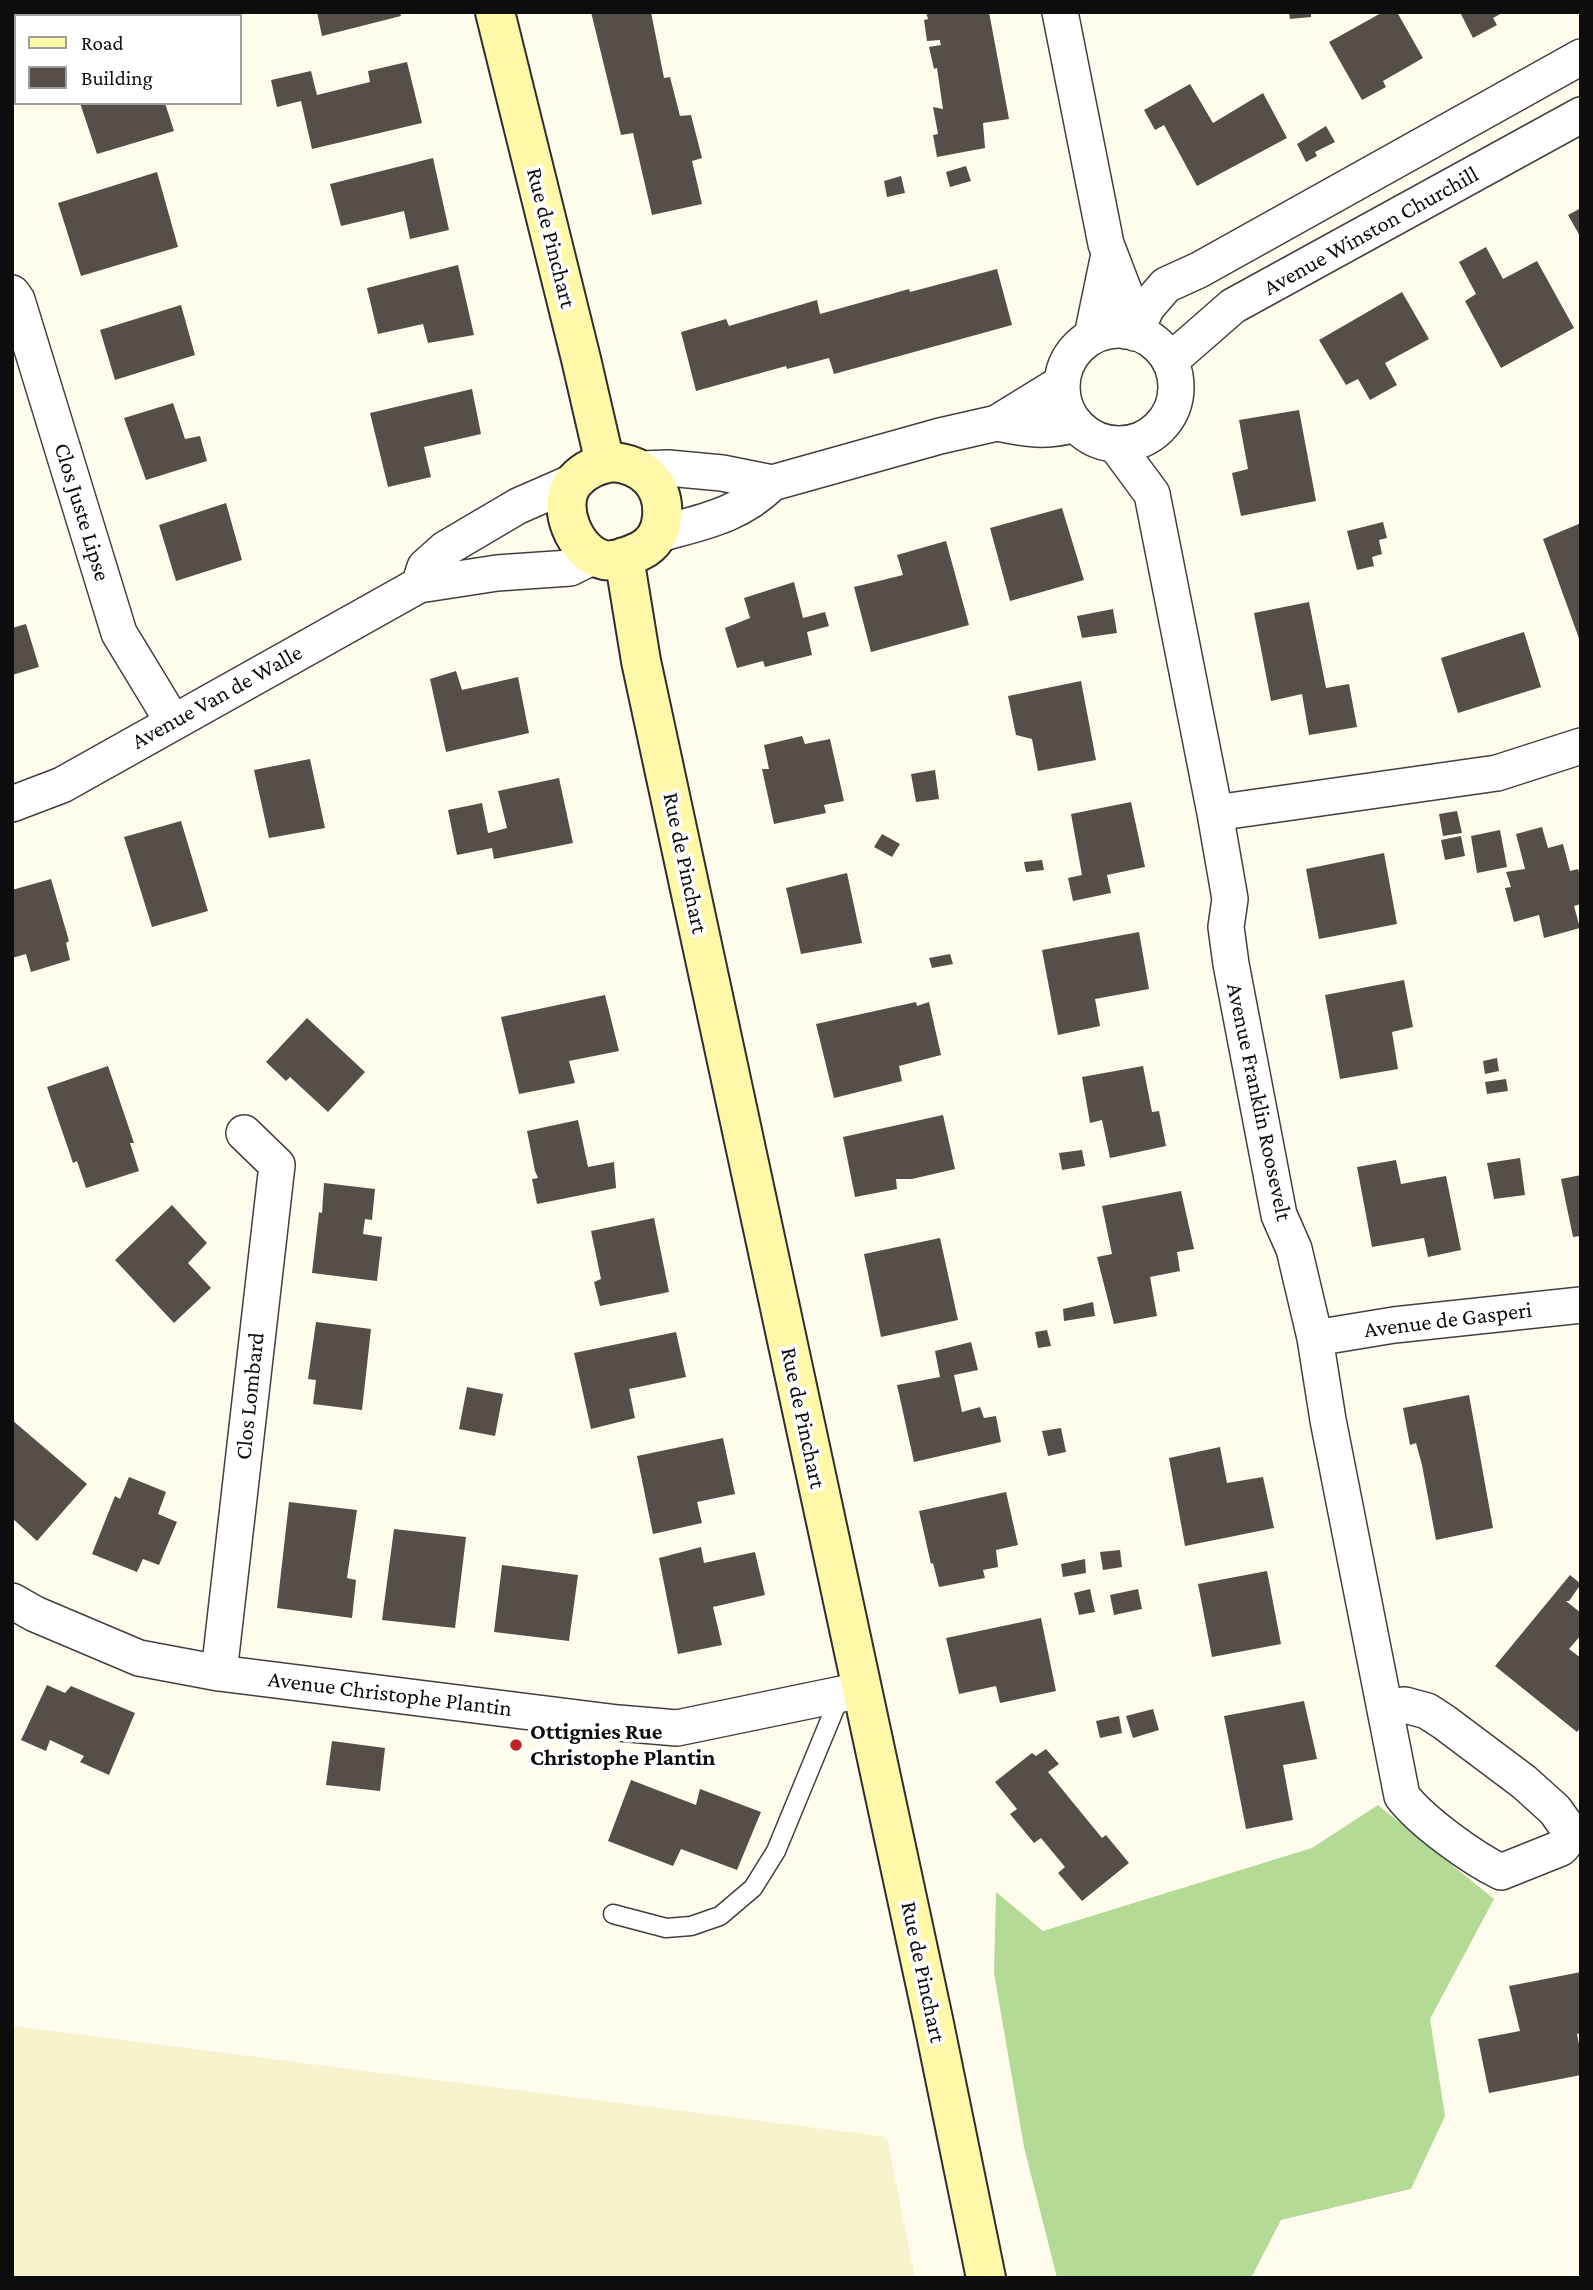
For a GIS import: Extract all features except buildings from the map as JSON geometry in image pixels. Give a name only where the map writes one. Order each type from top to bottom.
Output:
[{"type":"main road","name":"Rue de Pinchart","points":[[495,12],[606,471]]},
{"type":"main road","points":[[606,471],[650,477],[661,496],[659,534],[648,547],[609,557],[580,543],[569,525],[568,500],[606,471]]},
{"type":"main road","name":"Rue de Pinchart","points":[[609,557],[641,661],[851,1693],[933,2019],[986,2278]]},
{"type":"street","points":[[1060,12],[1107,249],[1129,304],[1117,333]]},
{"type":"street","points":[[1117,333],[1147,337],[1160,347],[1170,360],[1176,394],[1172,410],[1163,424],[1142,440],[1115,444],[1089,436],[1075,424],[1067,412],[1062,383],[1071,355],[1081,344],[1117,333],[1147,307],[1166,285],[1199,270],[1581,57]]},
{"type":"street","name":"Avenue Winston Churchill","points":[[1170,360],[1233,306],[1581,115]]},
{"type":"street","points":[[1107,249],[1150,278],[1166,285]]},
{"type":"street","name":"Clos Juste Lipse","points":[[12,293],[17,300],[119,633],[173,722]]},
{"type":"street","points":[[606,471],[668,468],[722,473],[772,483],[940,436],[997,423],[1062,383]]},
{"type":"street","points":[[997,423],[1040,431],[1075,424]]},
{"type":"street","name":"Avenue Franklin Roosevelt","points":[[1152,494],[1161,466],[1163,424]]},
{"type":"street","name":"Avenue Franklin Roosevelt","points":[[1115,444],[1152,494],[1215,813],[1230,899],[1226,927],[1231,964],[1279,1215],[1294,1249],[1315,1338],[1328,1420],[1402,1796],[1411,1808],[1484,1864],[1501,1872],[1561,1848],[1575,1838],[1555,1811],[1524,1782],[1427,1711],[1405,1705],[1385,1707]]},
{"type":"street","name":"Avenue Van de Walle","points":[[419,585],[425,567],[446,549],[518,506],[606,471]]},
{"type":"street","points":[[659,534],[734,511],[756,499],[772,483]]},
{"type":"street","name":"Avenue Van de Walle","points":[[12,804],[62,785],[419,585],[497,573],[570,568],[609,557]]},
{"type":"street","points":[[1215,813],[1497,773],[1581,746]]},
{"type":"street","name":"Clos Lombard","points":[[219,1673],[277,1165],[244,1133]]},
{"type":"street","name":"Avenue de Gasperi","points":[[1315,1338],[1394,1325],[1581,1305]]},
{"type":"street","name":"Avenue Christophe Plantin","points":[[12,1601],[35,1615],[139,1658],[219,1673],[618,1723],[677,1728],[851,1693]]},
{"type":"lane","points":[[613,1914],[666,1928],[691,1926],[720,1916],[753,1888],[776,1851],[851,1693]]},
{"type":"shaded area","points":[[12,2026],[887,2137],[915,2278],[12,2278]]},
{"type":"green space","points":[[1378,1805],[1494,1899],[1430,2019],[1445,2116],[1411,2189],[1281,2220],[1251,2278],[1057,2278],[1024,2147],[994,1973],[996,1892],[1043,1931],[1312,1848]]},
{"type":"place","name":"Ottignies Rue Christophe Plantin","points":[[516,1745]]}]
